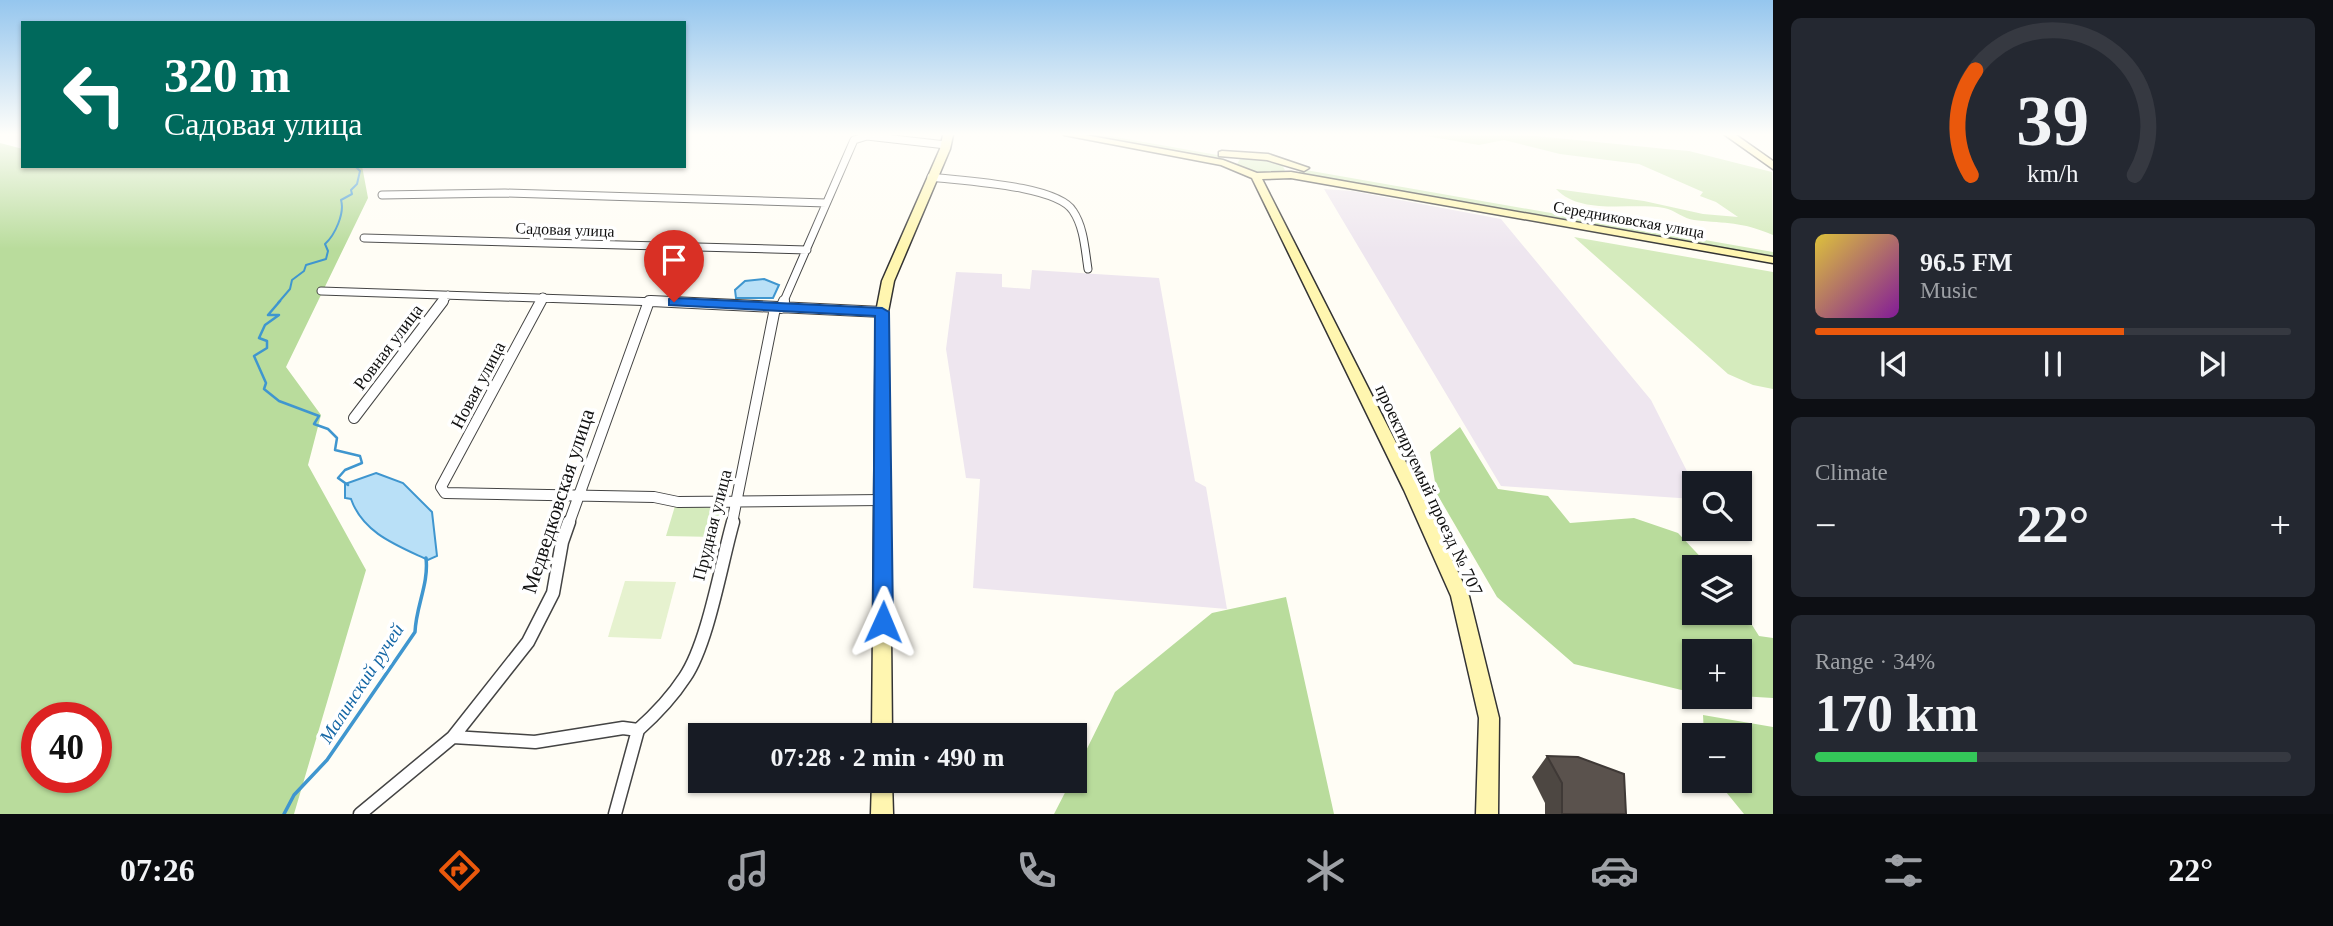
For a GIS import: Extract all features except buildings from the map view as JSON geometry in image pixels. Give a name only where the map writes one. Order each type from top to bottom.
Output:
[{"type":"street","name":"Прудная улица","points":[[638,730],[656,714],[686,676],[699,649],[738,501],[778,308],[823,216],[839,173]]},
{"type":"street","points":[[882,723],[882,312],[888,281],[933,173]]},
{"type":"street","name":"Середниковская улица","points":[[1252,173],[1256,176],[1275,177],[1280,173]]},
{"type":"street","name":"Середниковская улица","points":[[1306,173],[1773,260]]},
{"type":"street","name":"Середниковская улица","points":[[1309,173],[1773,251]]},
{"type":"street","name":"проектируемый проезд № 707","points":[[1256,176],[1412,490],[1460,596],[1489,718],[1487,814]]},
{"type":"street","points":[[931,177],[1020,189],[1061,199],[1070,205],[1080,228],[1088,269]]},
{"type":"street","name":"Садовая улица","points":[[382,195],[505,193],[826,203]]},
{"type":"street","name":"Садовая улица","points":[[364,238],[807,250]]},
{"type":"street","points":[[321,292],[543,297],[882,312]]},
{"type":"street","name":"Ровная улица","points":[[354,418],[448,295]]},
{"type":"street","name":"Новая улица","points":[[543,297],[441,487],[445,493],[578,496]]},
{"type":"street","name":"Медведковская улица","points":[[360,814],[453,737],[528,642],[554,593],[562,542],[649,301]]},
{"type":"street","points":[[578,496],[654,497],[678,502],[882,500]]},
{"type":"street","points":[[453,737],[535,742],[623,728],[638,730],[615,814]]},
{"type":"street","points":[[882,793],[882,814]]},
{"type":"shaded area","points":[[1324,189],[1352,191],[1501,219],[1651,400],[1687,471],[1682,471],[1682,498],[1501,486]]},
{"type":"shaded area","points":[[1032,270],[1159,278],[1195,481],[1206,487],[1227,609],[973,588],[980,479],[966,478],[946,349],[956,272],[1002,274],[1002,287],[1030,289]]},
{"type":"green space","points":[[0,173],[363,173],[368,198],[286,367],[321,415],[308,465],[366,570],[294,814],[0,814]]},
{"type":"green space","points":[[1253,173],[1280,173],[1274,175]]},
{"type":"green space","points":[[1323,173],[1773,252],[1773,258],[1298,174]]},
{"type":"green space","points":[[1660,173],[1772,173],[1773,235],[1742,225],[1690,219],[1664,208],[1579,203],[1556,189],[1644,201],[1703,214],[1738,217],[1716,202],[1700,196],[1703,192]]},
{"type":"green space","points":[[1574,237],[1773,272],[1773,389],[1753,385],[1728,374]]},
{"type":"green space","points":[[1460,427],[1498,489],[1548,496],[1570,523],[1634,518],[1678,533],[1682,541],[1686,541],[1699,555],[1682,555],[1682,625],[1752,625],[1759,636],[1773,638],[1773,698],[1752,697],[1752,639],[1682,639],[1682,690],[1574,664],[1497,597],[1437,494],[1430,452]]},
{"type":"green space","points":[[675,506],[722,508],[715,537],[666,536]]},
{"type":"green space","points":[[625,581],[676,582],[661,639],[608,637]]},
{"type":"green space","points":[[1286,597],[1334,814],[1054,814],[1065,793],[1087,793],[1087,749],[1115,692],[1212,613]]},
{"type":"green space","points":[[1703,715],[1750,723],[1703,723]]},
{"type":"green space","points":[[1752,723],[1773,727],[1773,814],[1744,814],[1727,793],[1752,793]]},
{"type":"water","points":[[764,279],[779,285],[773,298],[736,298],[735,290],[745,281]]},
{"type":"water","points":[[376,473],[403,483],[432,512],[437,556],[428,560],[382,537],[364,521],[351,499],[345,498],[345,484]]},
{"type":"waterway","name":"Малинский ручей","points":[[278,303],[290,289],[292,280],[304,271],[306,265],[326,259],[328,251],[325,244],[338,224],[342,211],[341,200],[352,194],[351,190],[357,184],[360,173]]},
{"type":"waterway","name":"Малинский ручей","points":[[280,301],[268,315],[279,315],[265,325],[259,338],[267,341],[267,348],[254,356],[266,383],[264,389],[279,401],[319,416],[314,424],[328,429],[337,438],[335,450],[360,456],[362,463],[345,470],[338,478],[348,485]]},
{"type":"waterway","name":"Малинский ручей","points":[[284,814],[294,795],[327,760],[415,632],[426,577],[426,558]]},
{"type":"route","points":[[674,302],[882,312],[883,622]]}]
